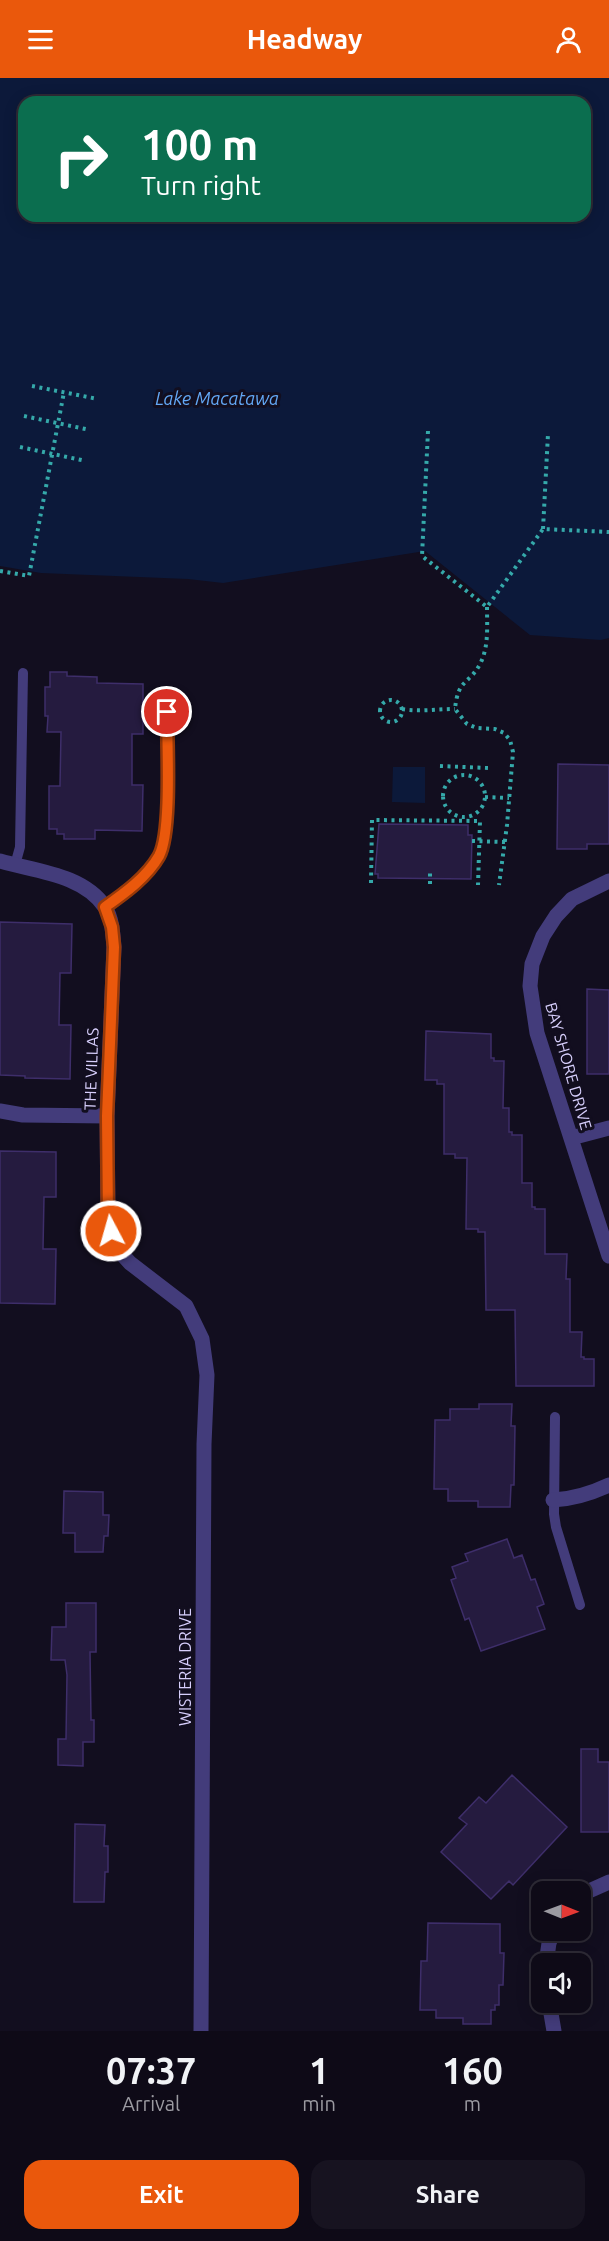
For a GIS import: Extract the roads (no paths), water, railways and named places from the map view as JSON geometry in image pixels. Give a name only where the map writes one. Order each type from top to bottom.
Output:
[{"type":"street","points":[[7,863],[74,881],[90,892],[105,907]]},
{"type":"street","name":"BAY SHORE DRIVE","points":[[609,881],[572,899],[555,916],[543,936],[532,964],[530,986],[537,1033],[609,1256]]},
{"type":"street","name":"THE VILLAS","points":[[105,907],[112,927],[114,947],[107,1116],[108,1218],[113,1244],[130,1263],[186,1306]]},
{"type":"street","points":[[0,1111],[23,1115],[107,1116]]},
{"type":"street","points":[[571,1138],[609,1128]]},
{"type":"street","name":"WISTERIA DRIVE","points":[[186,1306],[202,1338],[207,1376],[204,1444],[201,2031]]},
{"type":"street","points":[[553,1500],[584,1496],[609,1485]]},
{"type":"street","points":[[591,1890],[609,1882]]},
{"type":"street","points":[[551,2013],[554,2031]]},
{"type":"lane","points":[[7,863],[20,848],[23,673]]},
{"type":"lane","points":[[105,907],[144,875],[160,854],[166,830],[167,712]]},
{"type":"lane","points":[[555,1417],[553,1500],[556,1527],[580,1605]]},
{"type":"water","name":"Lake Macatawa","points":[[0,78],[609,78],[609,638],[601,640],[530,635],[425,551],[223,583],[188,579],[41,573],[0,566]]},
{"type":"water","points":[[393,767],[425,767],[425,803],[392,802]]}]
